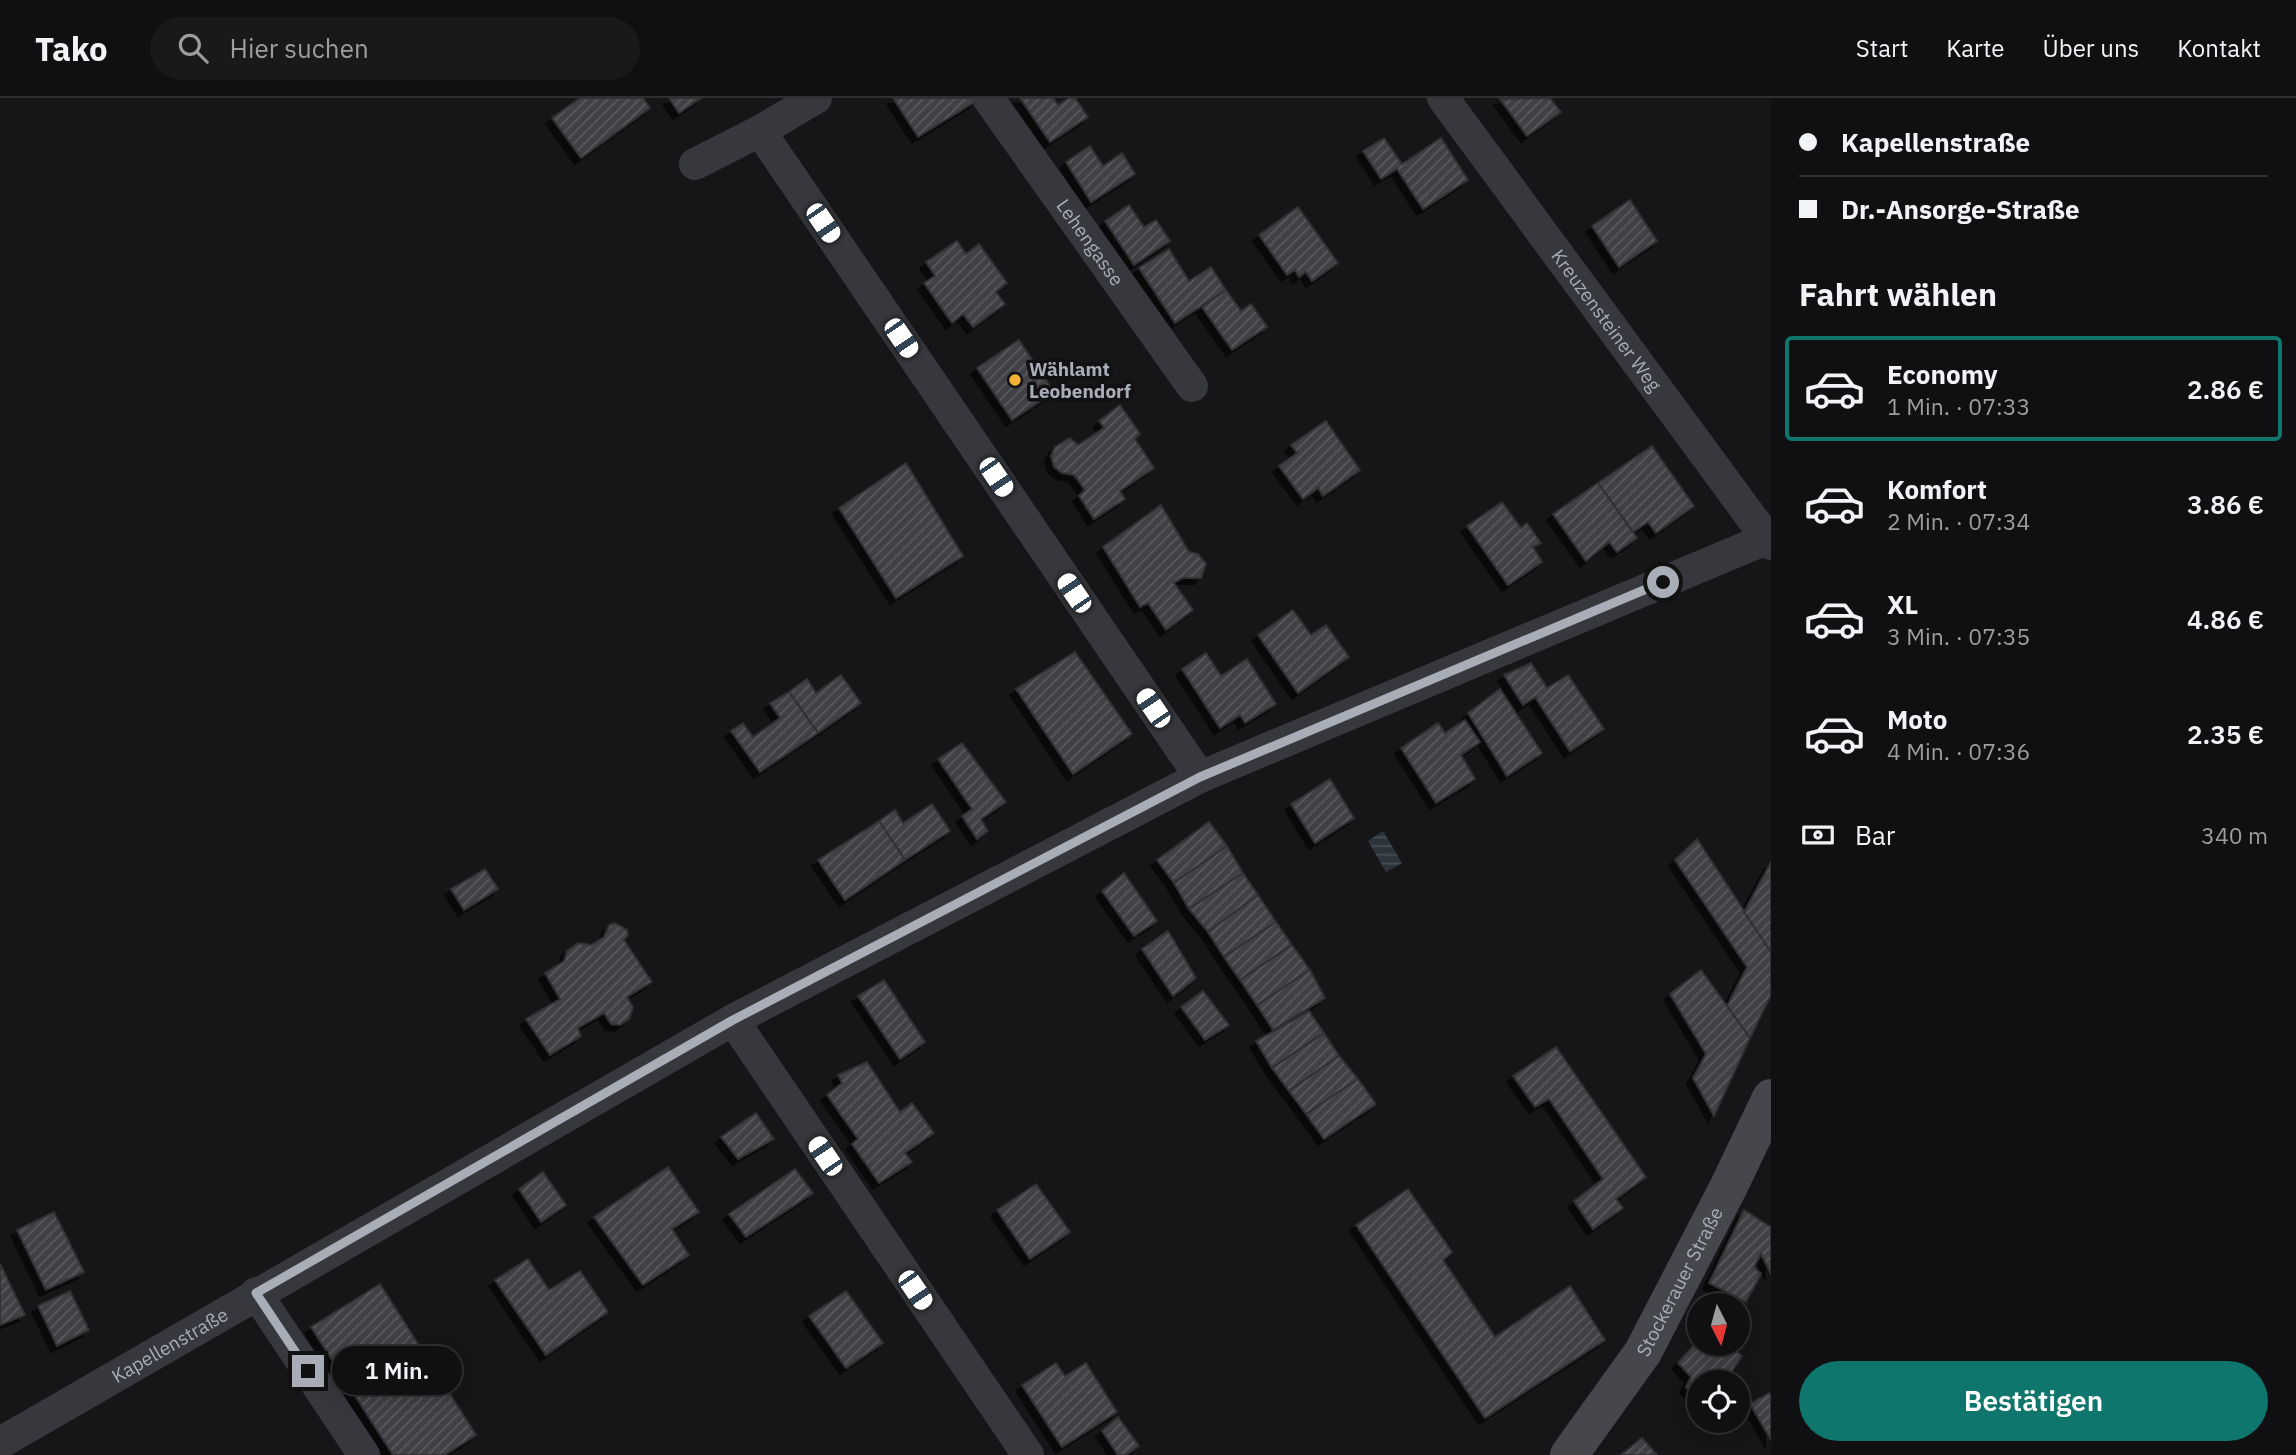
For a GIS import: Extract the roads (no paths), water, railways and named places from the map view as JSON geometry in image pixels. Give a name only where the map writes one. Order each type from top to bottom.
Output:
[{"type":"street","points":[[695,164],[760,131],[816,98]]},
{"type":"street","name":"Lehengasse","points":[[988,98],[1192,386]]},
{"type":"street","name":"Kreuzensteiner Weg","points":[[1443,98],[1769,541]]},
{"type":"street","points":[[760,131],[1200,777]]},
{"type":"street","name":"Kapellenstraße","points":[[0,1443],[733,1020],[1200,777],[1769,541]]},
{"type":"street","points":[[733,1020],[1028,1455]]},
{"type":"street","name":"Stockerauer Straße","points":[[1569,1455],[1643,1352],[1771,1098]]},
{"type":"street","points":[[256,1293],[364,1455]]},
{"type":"place","name":"Wählamt Leobendorf","points":[[1015,380]]}]
